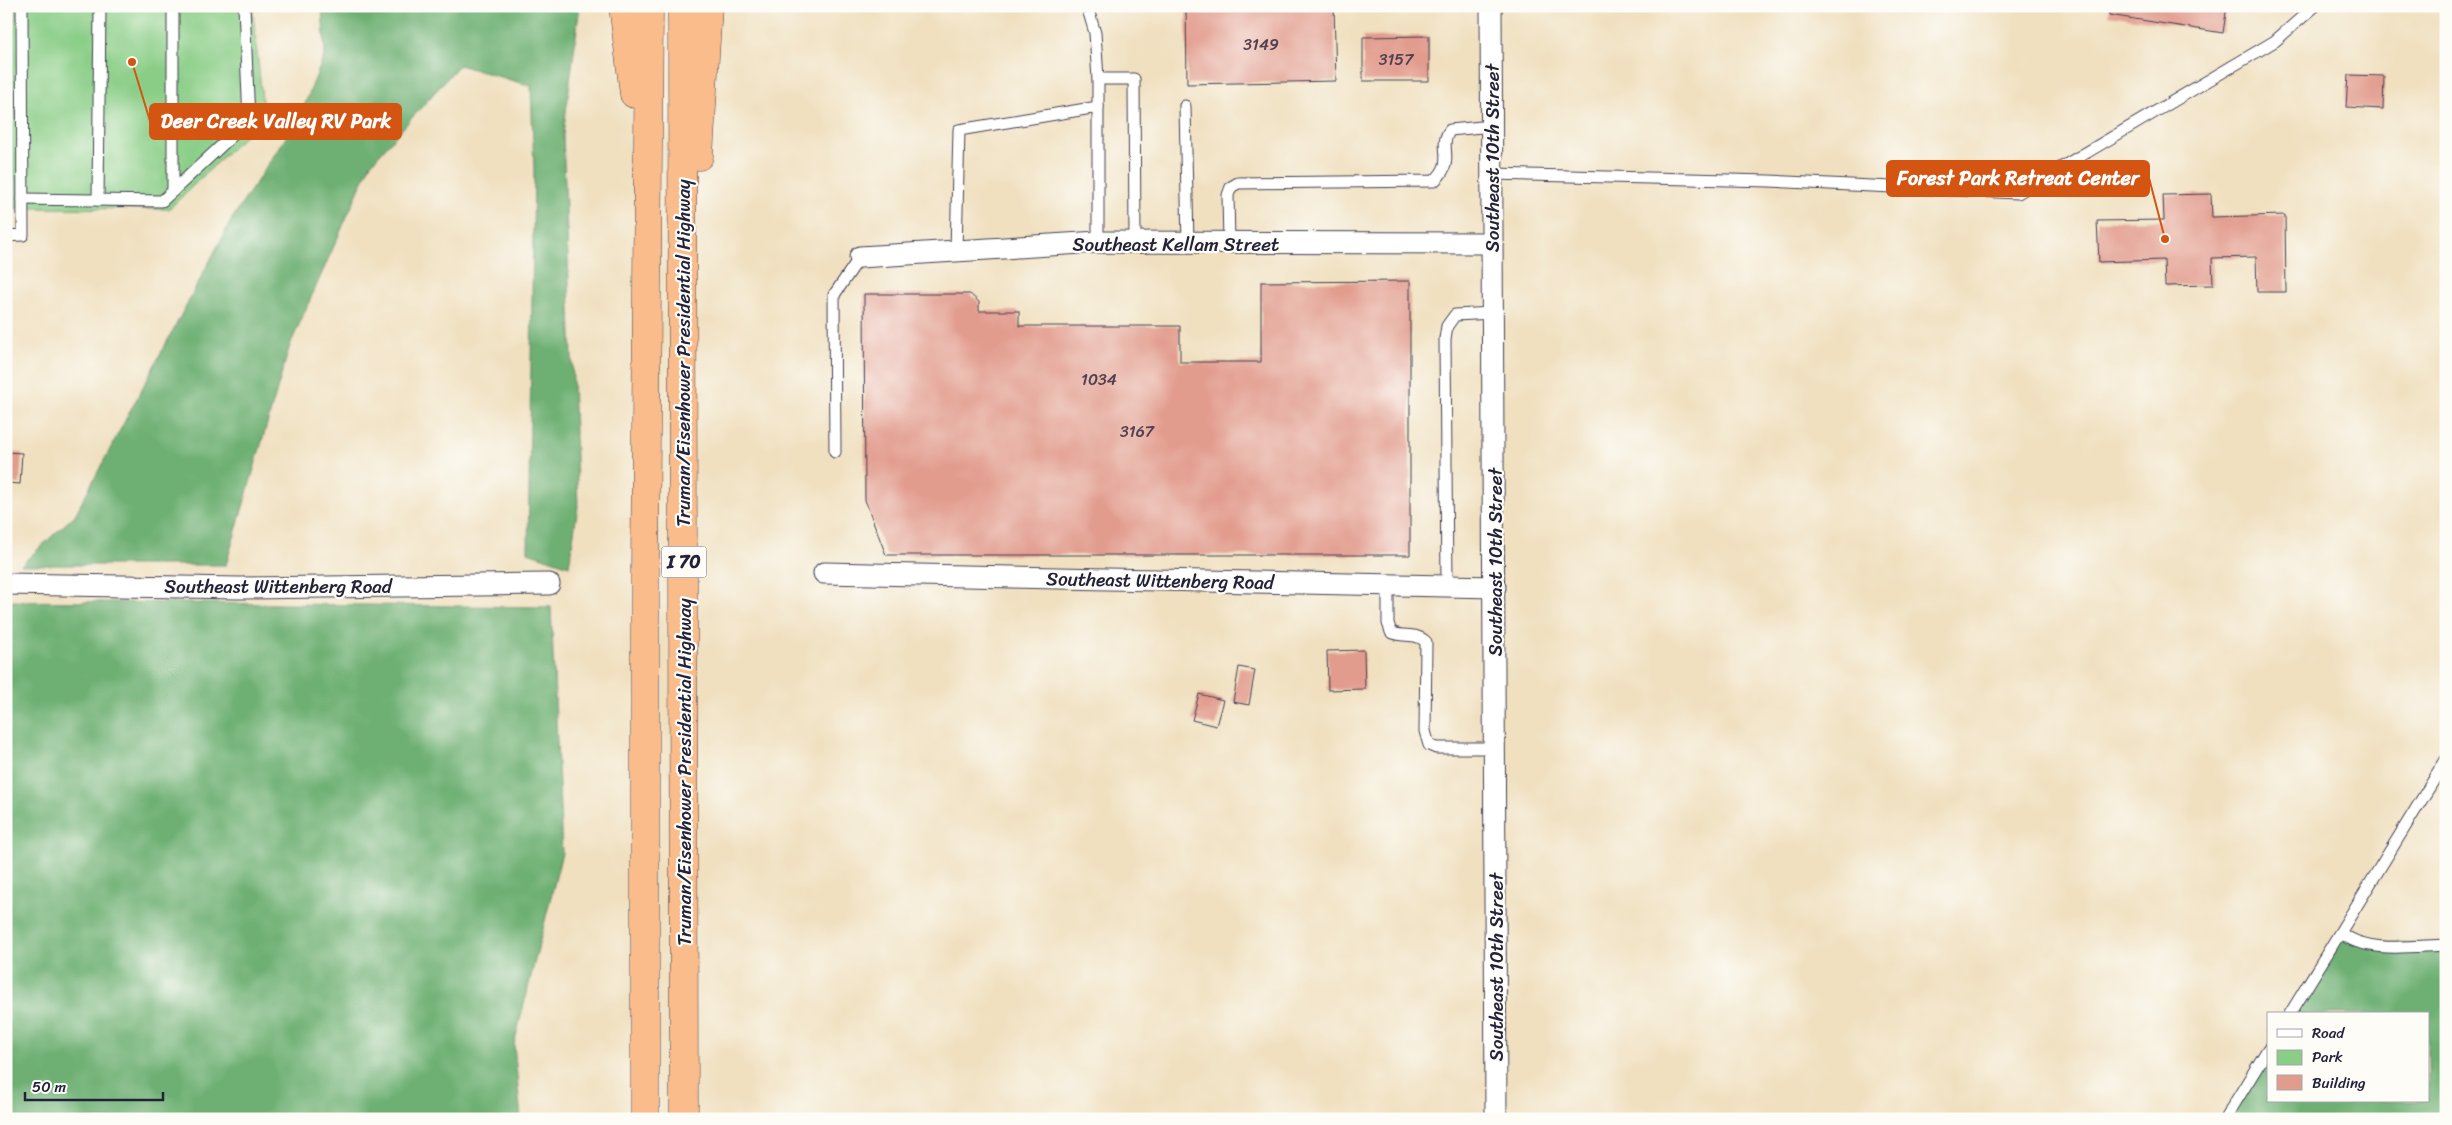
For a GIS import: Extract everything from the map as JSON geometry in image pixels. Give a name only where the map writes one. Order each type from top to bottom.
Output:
[{"type":"highway","points":[[624,6],[649,262]]},
{"type":"highway","name":"Truman/Eisenhower Presidential Highway","points":[[645,1119],[645,573],[649,262],[649,6]]},
{"type":"highway","name":"Truman/Eisenhower Presidential Highway","points":[[682,6],[681,359],[684,549],[684,1119]]},
{"type":"highway","points":[[681,359],[697,224],[700,133],[708,6]]},
{"type":"street","name":"Southeast 10th Street","points":[[1491,6],[1496,1119]]},
{"type":"street","name":"Southeast Kellam Street","points":[[860,257],[1098,242],[1188,244],[1492,243]]},
{"type":"street","name":"Southeast Wittenberg Road","points":[[824,573],[1495,587]]},
{"type":"street","name":"Southeast Wittenberg Road","points":[[6,584],[238,588],[549,584]]},
{"type":"lane","points":[[6,236],[23,236],[22,6]]},
{"type":"lane","points":[[98,200],[100,6]]},
{"type":"lane","points":[[173,6],[173,191]]},
{"type":"lane","points":[[23,199],[162,201],[249,120],[244,6]]},
{"type":"lane","points":[[1492,174],[1769,181],[2018,192],[2275,42],[2315,6]]},
{"type":"lane","points":[[1089,10],[1095,33],[1098,79],[1098,242]]},
{"type":"lane","points":[[1098,79],[1134,80],[1135,243]]},
{"type":"lane","points":[[1185,106],[1188,244]]},
{"type":"lane","points":[[956,251],[959,130],[1098,107]]},
{"type":"lane","points":[[1229,244],[1228,195],[1231,187],[1238,183],[1434,181],[1444,173],[1446,166],[1446,135],[1450,130],[1492,126]]},
{"type":"lane","points":[[835,452],[834,295],[860,257]]},
{"type":"lane","points":[[1447,586],[1445,339],[1447,326],[1456,315],[1493,313]]},
{"type":"lane","points":[[1388,584],[1388,623],[1391,632],[1396,635],[1417,636],[1426,642],[1425,731],[1429,745],[1436,748],[1495,748]]},
{"type":"lane","points":[[2291,1012],[2446,760]]},
{"type":"lane","points":[[2340,933],[2348,939],[2369,945],[2446,945]]},
{"type":"lane","points":[[2225,1119],[2267,1051]]},
{"type":"green space","points":[[6,6],[252,6],[264,117],[169,209],[6,208]]},
{"type":"green space","points":[[322,6],[580,6],[563,135],[578,506],[569,566],[528,552],[534,171],[531,86],[459,65],[370,165],[290,345],[226,565],[21,565],[75,515],[232,219],[300,116],[325,54]]},
{"type":"green space","points":[[6,601],[551,607],[562,853],[514,1044],[521,1119],[6,1119]]},
{"type":"green space","points":[[2340,933],[2348,939],[2446,945],[2446,1119],[2226,1119],[2267,1051],[2267,1102],[2430,1102],[2430,1012],[2291,1012]]},
{"type":"building","points":[[1186,6],[1334,6],[1336,81],[1187,84]]},
{"type":"building","points":[[2109,6],[2227,6],[2223,33],[2109,15]]},
{"type":"building","points":[[1429,36],[1429,81],[1363,81],[1363,37]]},
{"type":"building","points":[[2348,75],[2384,76],[2383,109],[2346,107]]},
{"type":"building","points":[[2211,194],[2212,217],[2285,215],[2286,292],[2257,292],[2256,257],[2212,258],[2213,285],[2165,286],[2164,260],[2099,262],[2097,221],[2164,220],[2163,195]]},
{"type":"building","points":[[1410,281],[1410,555],[886,555],[865,500],[864,294],[970,294],[979,302],[979,311],[1019,311],[1019,326],[1180,326],[1180,362],[1261,362],[1261,282]]},
{"type":"building","points":[[6,452],[22,453],[20,484],[6,483]]},
{"type":"building","points":[[1364,650],[1365,689],[1328,690],[1327,651]]},
{"type":"building","points":[[1239,667],[1255,670],[1249,705],[1233,702]]},
{"type":"building","points":[[1199,694],[1223,700],[1216,726],[1192,720]]},
{"type":"waterway","points":[[556,6],[577,8]]},
{"type":"place","name":"Deer Creek Valley RV Park","points":[[132,62]]},
{"type":"place","name":"Forest Park Retreat Center","points":[[2165,239]]}]
